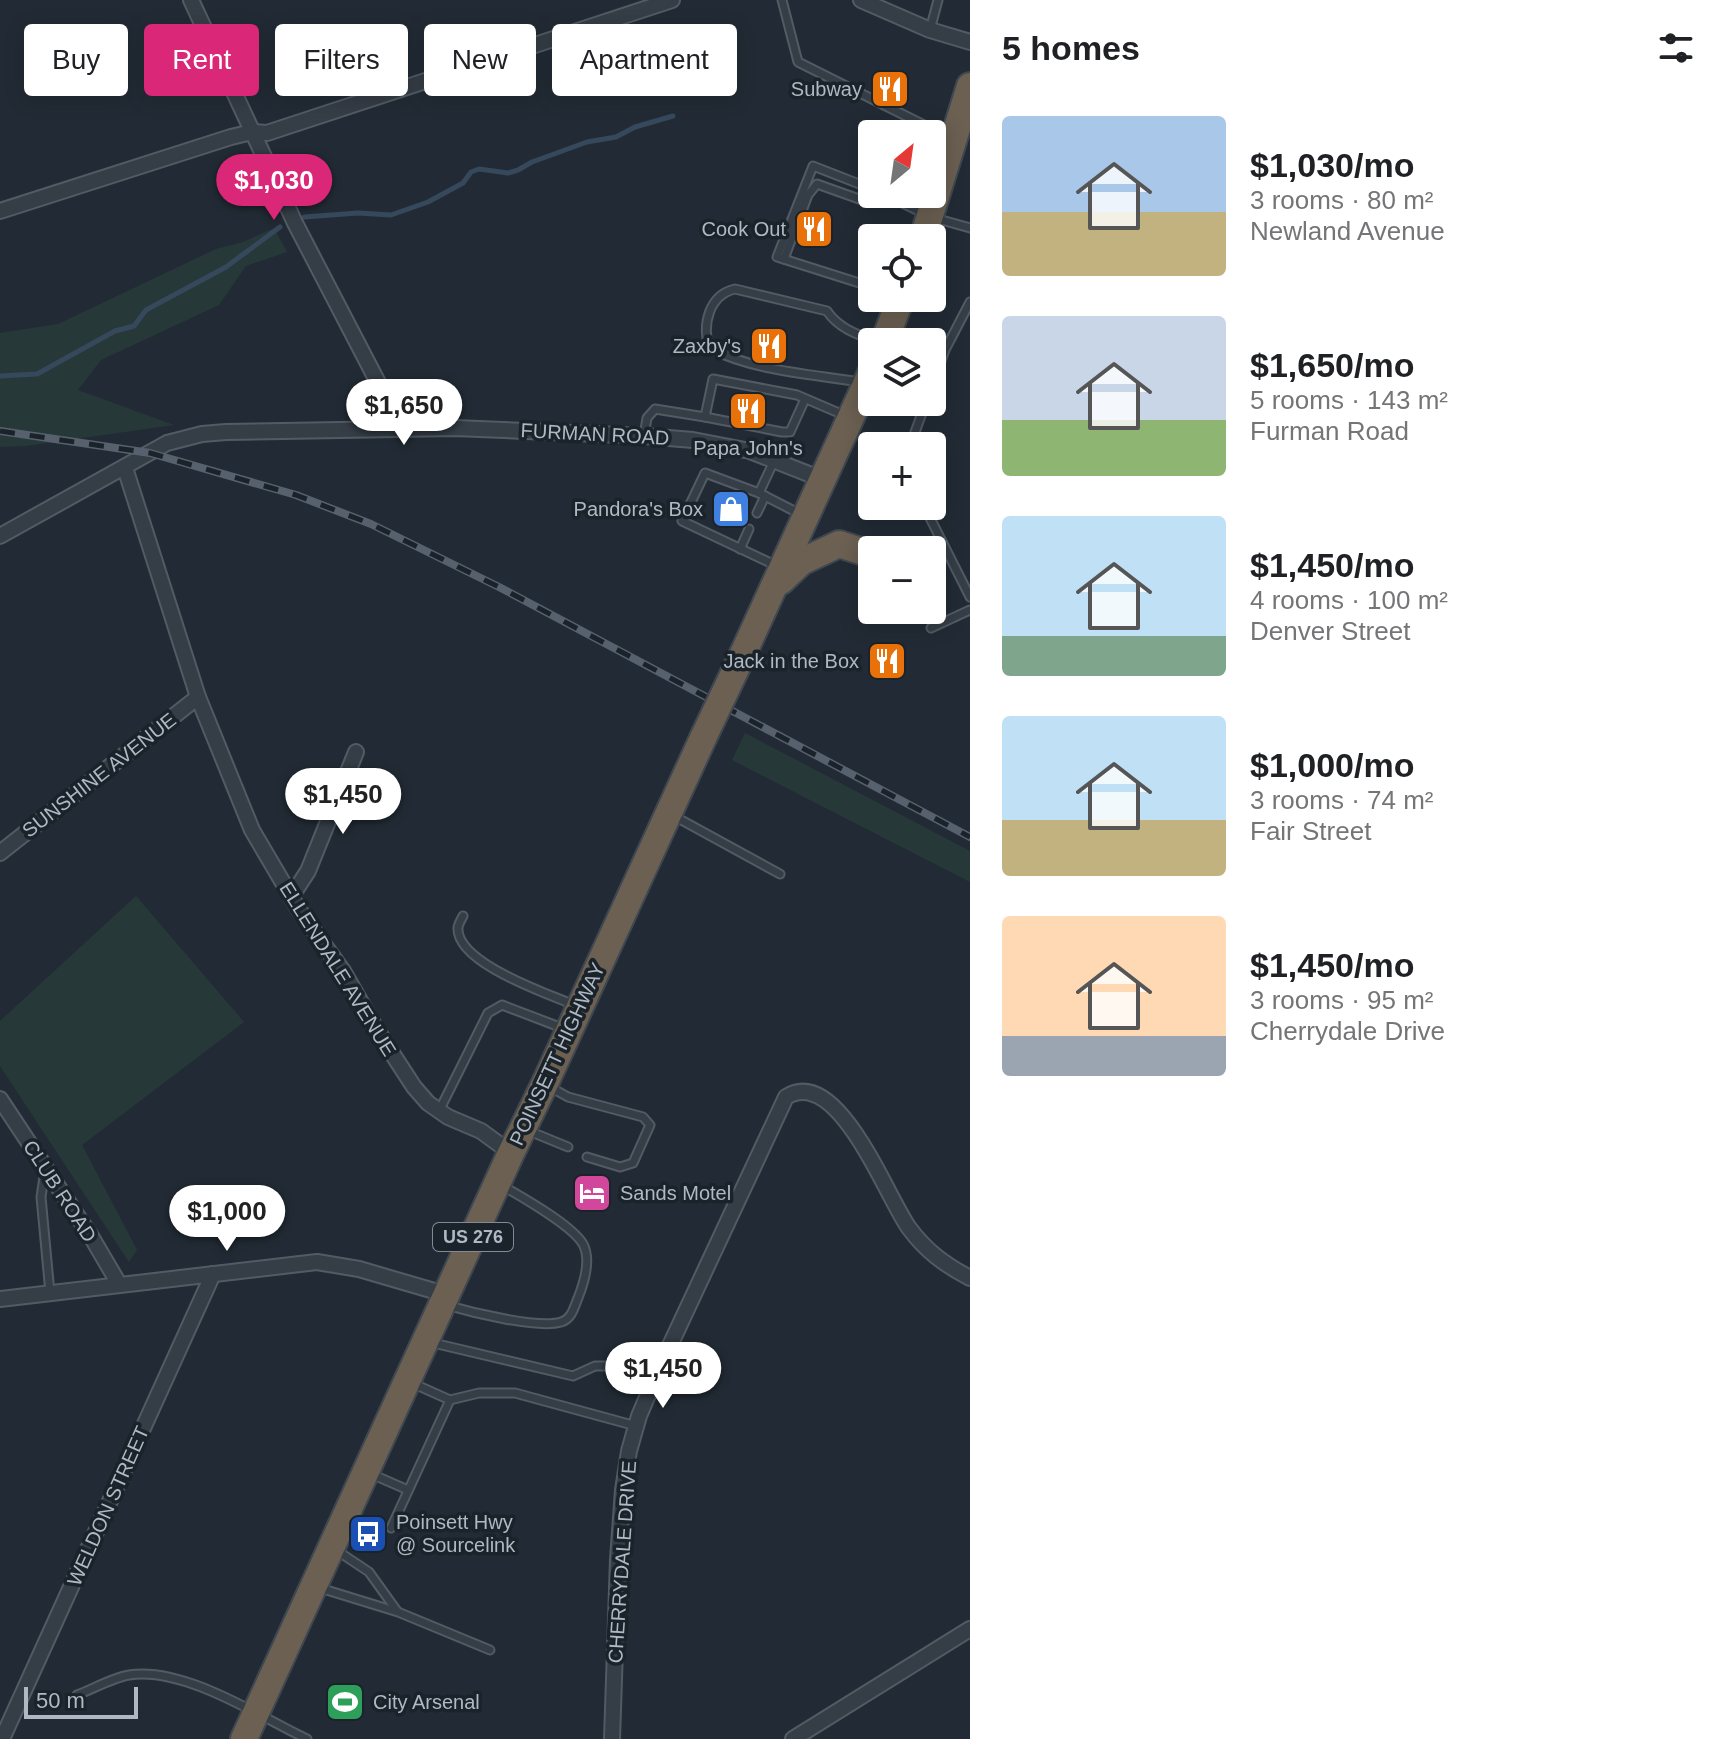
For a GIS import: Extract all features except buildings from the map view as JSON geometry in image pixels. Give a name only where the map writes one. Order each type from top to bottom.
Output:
[{"type":"highway","points":[[928,224],[970,86]]},
{"type":"highway","name":"POINSETT HIGHWAY","points":[[244,1739],[858,402]]},
{"type":"highway","points":[[778,579],[801,562],[839,544],[858,550]]},
{"type":"street","points":[[191,0],[252,132],[386,398],[397,428]]},
{"type":"street","points":[[0,211],[231,137],[252,132],[267,133],[672,0]]},
{"type":"street","points":[[861,0],[930,30],[970,42]]},
{"type":"street","name":"FURMAN ROAD","points":[[0,536],[167,443],[202,434],[397,428],[511,429],[644,436],[725,446],[824,480]]},
{"type":"street","name":"ELLENDALE AVENUE","points":[[125,468],[198,697],[252,830],[291,897],[343,971],[414,1087],[439,1111],[481,1131],[511,1153]]},
{"type":"street","name":"SUNSHINE AVENUE","points":[[0,853],[198,697]]},
{"type":"street","points":[[291,897],[308,871],[356,752]]},
{"type":"street","name":"CHERRYDALE DRIVE","points":[[612,1739],[623,1490],[629,1451],[655,1381],[782,1103],[798,1091],[813,1093],[840,1114],[866,1149],[907,1226],[931,1254],[970,1278]]},
{"type":"street","name":"CLUB ROAD","points":[[0,1099],[119,1284]]},
{"type":"street","points":[[0,1299],[298,1263],[329,1263],[359,1269],[446,1300]]},
{"type":"street","name":"WELDON STREET","points":[[2,1739],[213,1274]]},
{"type":"street","points":[[793,1739],[970,1629]]},
{"type":"lane","points":[[782,0],[798,62],[955,141]]},
{"type":"lane","points":[[930,30],[938,0]]},
{"type":"lane","points":[[858,185],[813,166],[777,257],[858,283]]},
{"type":"lane","points":[[784,259],[808,195],[817,184],[858,199]]},
{"type":"lane","points":[[902,208],[923,224]]},
{"type":"lane","points":[[946,227],[970,228]]},
{"type":"lane","points":[[858,332],[834,322],[827,311],[735,289],[724,291],[714,301],[705,335],[709,348],[726,357],[782,369],[858,376]]},
{"type":"lane","points":[[946,348],[970,302]]},
{"type":"lane","points":[[705,417],[713,379],[770,388],[851,418]]},
{"type":"lane","points":[[644,436],[647,418],[655,409],[790,432],[805,399]]},
{"type":"lane","points":[[757,513],[774,461]]},
{"type":"lane","points":[[778,579],[740,549],[682,521],[705,473],[762,494],[806,518]]},
{"type":"lane","points":[[931,520],[970,597]]},
{"type":"lane","points":[[740,549],[749,529]]},
{"type":"lane","points":[[931,628],[970,610]]},
{"type":"lane","points":[[669,813],[780,874]]},
{"type":"lane","points":[[463,916],[458,928],[461,939],[491,967],[575,1019]]},
{"type":"lane","points":[[439,1111],[488,1013],[495,1007],[502,1005],[575,1019]]},
{"type":"lane","points":[[544,1085],[568,1097],[643,1117],[650,1125],[633,1163],[620,1167],[587,1157]]},
{"type":"lane","points":[[523,1128],[568,1147]]},
{"type":"lane","points":[[45,1168],[41,1197],[50,1293]]},
{"type":"lane","points":[[446,1300],[470,1312],[522,1320],[562,1322],[570,1317],[582,1287],[586,1261],[583,1244],[562,1225],[498,1182]]},
{"type":"lane","points":[[427,1341],[573,1376],[595,1366],[607,1366],[655,1381]]},
{"type":"lane","points":[[408,1382],[450,1400],[479,1393],[515,1393],[636,1426]]},
{"type":"lane","points":[[391,1528],[450,1400]]},
{"type":"lane","points":[[367,1472],[408,1490]]},
{"type":"lane","points":[[332,1548],[369,1572],[398,1612]]},
{"type":"lane","points":[[314,1586],[398,1612],[490,1650]]},
{"type":"lane","points":[[77,1695],[128,1675],[165,1675],[194,1684],[307,1739]]},
{"type":"green space","points":[[274,228],[287,252],[246,266],[219,305],[101,360],[78,390],[174,425],[0,447],[0,333],[58,324],[216,249],[243,242]]},
{"type":"green space","points":[[745,733],[970,851],[970,882],[732,760]]},
{"type":"green space","points":[[136,896],[244,1022],[82,1145],[137,1250],[129,1262],[0,1066],[0,1021]]},
{"type":"waterway","points":[[304,217],[358,213],[391,215],[428,202],[463,183],[471,172],[479,169],[508,173],[587,142],[616,137],[635,127],[673,116]]},
{"type":"waterway","points":[[0,376],[37,374],[115,331],[134,326],[146,310],[226,267],[280,227]]},
{"type":"railway","points":[[0,431],[150,453],[296,495],[371,524],[499,587],[970,837]]},
{"type":"place","name":"Subway","points":[[890,89]]},
{"type":"place","name":"Cook Out","points":[[814,229]]},
{"type":"place","name":"Zaxby's","points":[[769,346]]},
{"type":"place","name":"Papa John's","points":[[748,411]]},
{"type":"place","name":"Pandora's Box","points":[[731,509]]},
{"type":"place","name":"Jack in the Box","points":[[887,661]]},
{"type":"place","name":"Sands Motel","points":[[592,1193]]},
{"type":"place","name":"Poinsett Hwy @ Sourcelink","points":[[368,1534]]},
{"type":"place","name":"City Arsenal","points":[[345,1702]]}]
